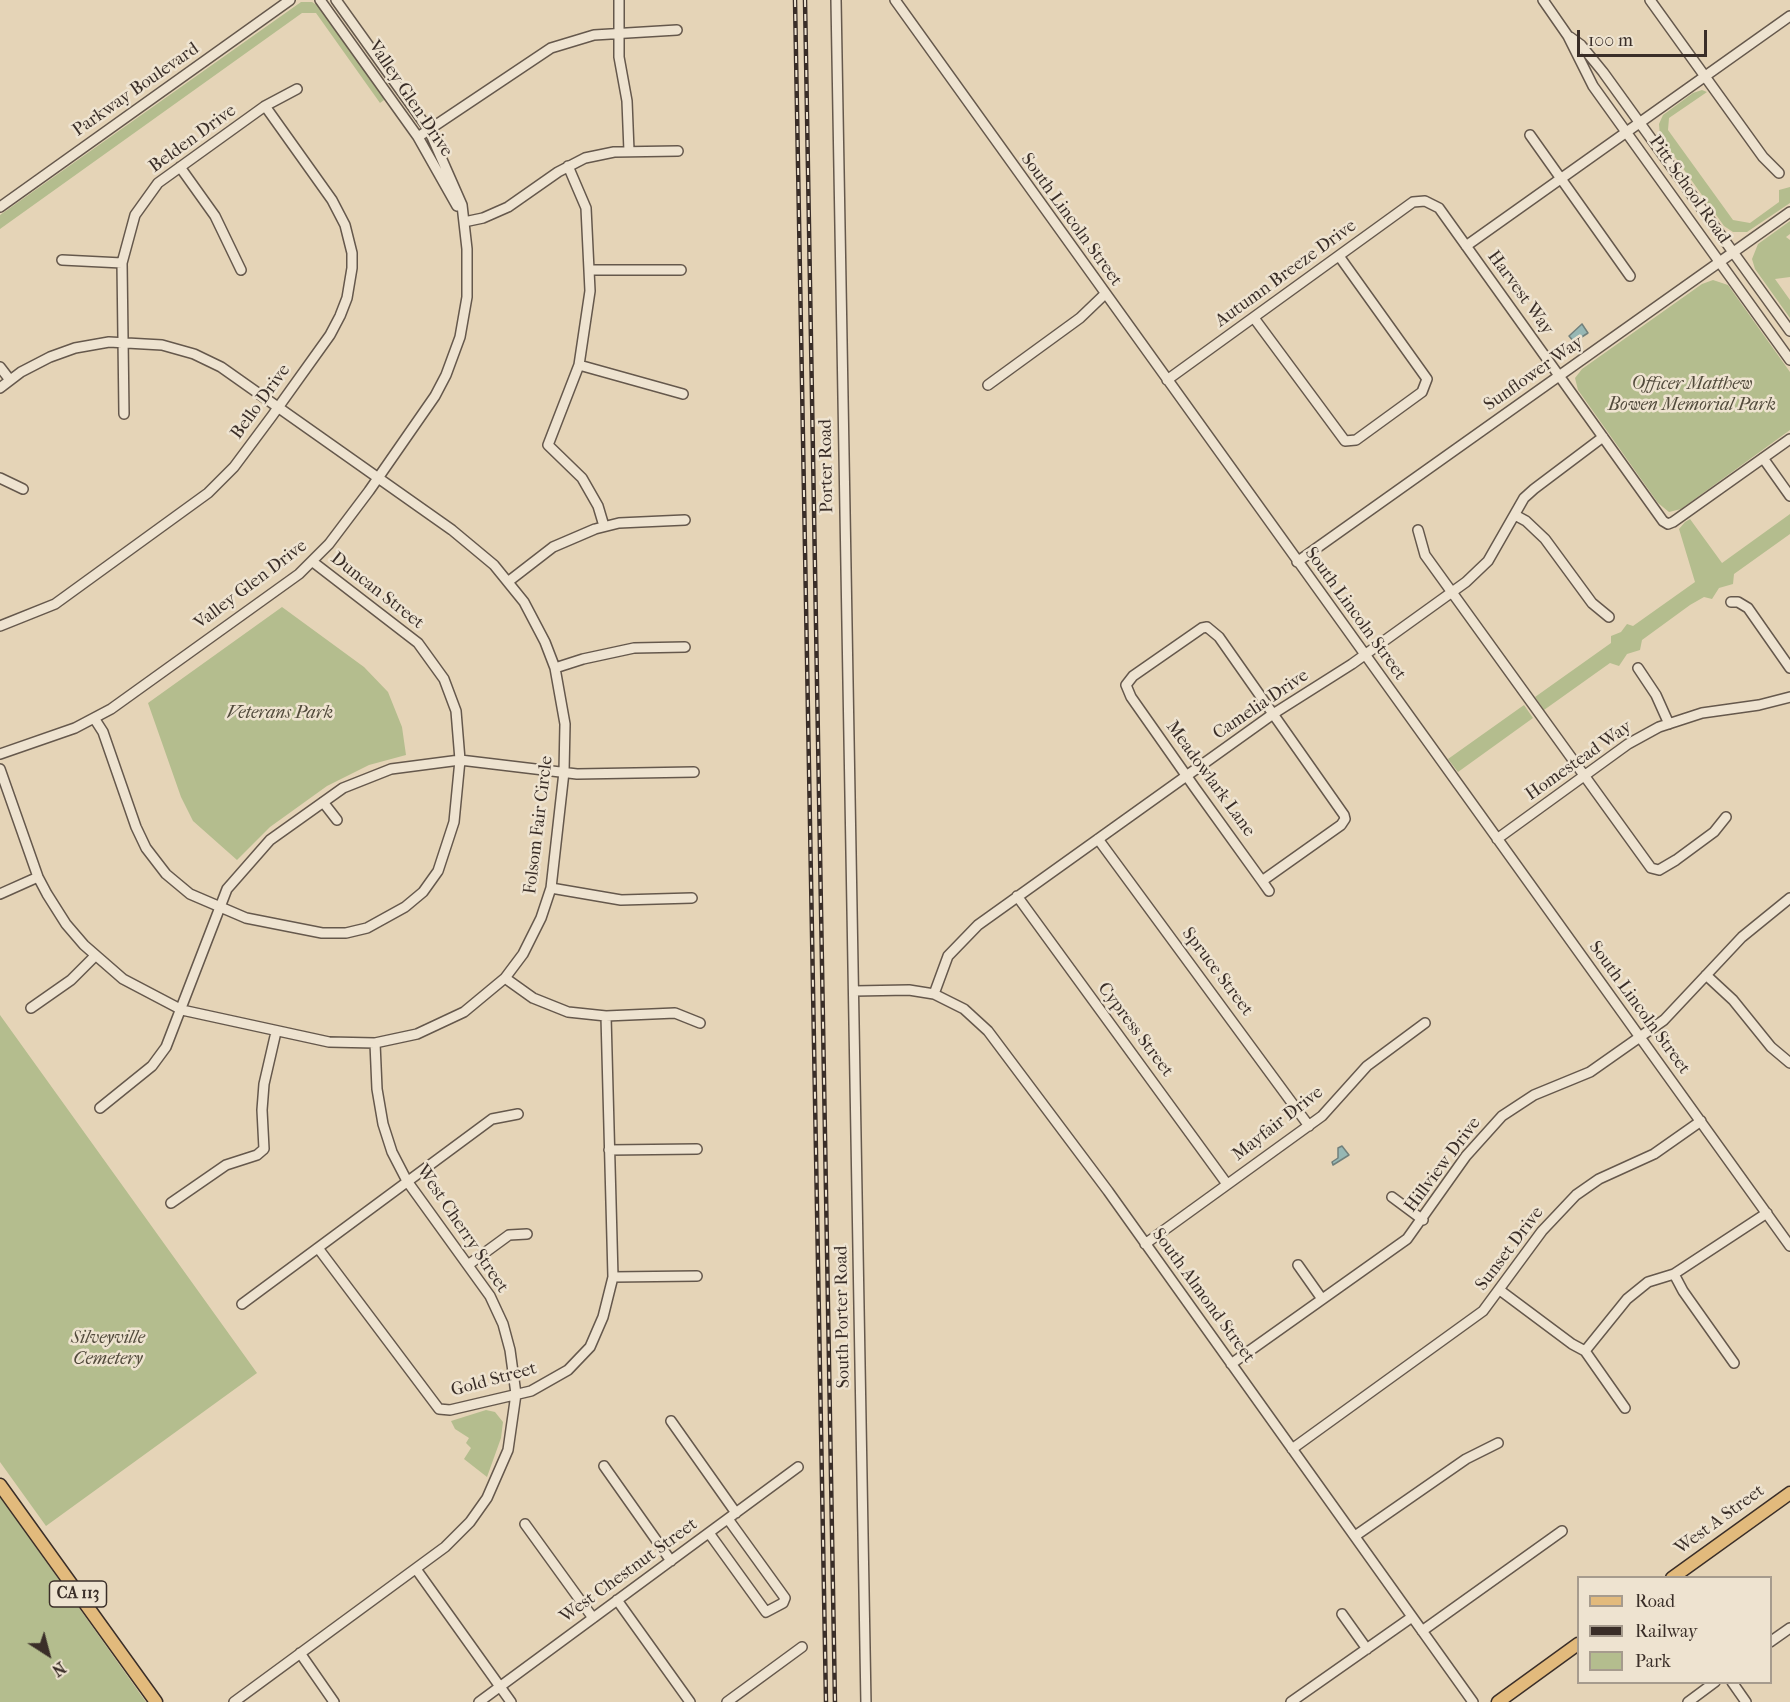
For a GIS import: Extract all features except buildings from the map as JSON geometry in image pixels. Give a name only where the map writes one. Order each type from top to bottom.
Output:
[{"type":"main road","name":"CA 113","points":[[0,1485],[156,1702]]},
{"type":"main road","name":"West A Street","points":[[1675,1576],[1790,1493]]},
{"type":"main road","points":[[1498,1702],[1577,1645]]},
{"type":"street","name":"Parkway Boulevard","points":[[0,207],[290,0]]},
{"type":"street","name":"Valley Glen Drive","points":[[320,0],[418,137],[448,187],[464,222]]},
{"type":"street","name":"Valley Glen Drive","points":[[0,754],[75,728],[111,709],[313,562],[378,478],[435,396],[460,337],[469,277],[464,222],[456,187],[429,130],[336,0]]},
{"type":"street","points":[[619,0],[619,57],[627,101],[629,151]]},
{"type":"street","name":"Porter Road","points":[[836,0],[852,932]]},
{"type":"street","name":"South Lincoln Street","points":[[895,0],[1790,1246]]},
{"type":"street","name":"Pitt School Road","points":[[1543,0],[1568,36],[1593,86],[1790,360]]},
{"type":"street","points":[[1650,0],[1762,157],[1779,173]]},
{"type":"street","points":[[1466,246],[1790,16]]},
{"type":"street","points":[[418,137],[551,48],[594,35],[677,30]]},
{"type":"street","name":"Pitt School Road","points":[[1568,36],[1581,45],[1790,331]]},
{"type":"street","name":"Belden Drive","points":[[124,414],[122,263],[128,232],[144,199],[158,183],[180,167],[265,106],[297,89]]},
{"type":"street","name":"Bello Drive","points":[[0,626],[55,604],[208,494],[234,467],[279,407],[330,335],[340,316],[351,283],[352,253],[339,212],[265,106]]},
{"type":"street","points":[[1530,135],[1630,276]]},
{"type":"street","points":[[464,222],[483,218],[508,207],[568,166],[585,158],[629,151],[678,151]]},
{"type":"street","points":[[568,166],[586,208],[591,270],[587,324],[579,365],[548,445],[582,478],[598,506],[604,526]]},
{"type":"street","points":[[180,167],[215,216],[241,270]]},
{"type":"street","name":"Harvest Way","points":[[1425,201],[1439,208],[1657,513],[1668,524],[1763,458]]},
{"type":"street","name":"Autumn Breeze Drive","points":[[1167,380],[1413,202],[1425,201]]},
{"type":"street","name":"Sunflower Way","points":[[1297,562],[1790,212]]},
{"type":"street","points":[[1254,318],[1338,434],[1348,442],[1356,440],[1422,392],[1428,383],[1340,256]]},
{"type":"street","points":[[62,260],[122,263]]},
{"type":"street","points":[[591,270],[681,270]]},
{"type":"street","points":[[988,385],[1080,318],[1105,294]]},
{"type":"street","name":"Folsom Fair Circle","points":[[0,388],[36,363],[61,353],[90,345],[123,342],[162,345],[194,354],[235,376],[477,549],[509,581],[536,622],[555,668],[565,724],[564,772],[551,888],[542,918],[523,954],[505,978],[483,999],[445,1023],[417,1034],[375,1043],[329,1042],[276,1032],[182,1010],[140,989],[95,956],[66,924],[38,877],[0,769]]},
{"type":"street","points":[[579,365],[683,394]]},
{"type":"street","points":[[0,367],[10,380]]},
{"type":"street","name":"Camelia Drive","points":[[934,994],[941,970],[957,945],[1017,896],[1274,714],[1364,656],[1452,592],[1488,561],[1515,515],[1534,489],[1603,437]]},
{"type":"street","points":[[1790,439],[1763,458],[1790,496]]},
{"type":"street","points":[[0,478],[23,489]]},
{"type":"street","points":[[1515,515],[1527,521],[1545,539],[1592,603],[1610,617]]},
{"type":"street","points":[[509,581],[554,547],[604,526],[685,520]]},
{"type":"street","points":[[1418,530],[1425,555],[1584,777],[1654,870],[1665,867],[1707,838],[1726,818]]},
{"type":"street","name":"Duncan Street","points":[[94,718],[103,732],[135,827],[146,848],[178,885],[198,898],[246,918],[322,933],[346,933],[387,920],[423,892],[438,871],[454,822],[460,760],[456,711],[450,693],[434,663],[410,635],[313,562]]},
{"type":"street","points":[[1731,602],[1738,602],[1748,608],[1790,668]]},
{"type":"street","name":"Meadowlark Lane","points":[[1269,891],[1131,698],[1126,685],[1133,676],[1195,632],[1207,627],[1214,631],[1274,714]]},
{"type":"street","points":[[555,668],[583,658],[634,648],[685,647]]},
{"type":"street","points":[[1638,668],[1656,695],[1669,724]]},
{"type":"street","name":"Homestead Way","points":[[1497,839],[1628,744],[1669,724],[1702,713],[1759,705],[1790,696]]},
{"type":"street","points":[[1262,881],[1346,819],[1274,714]]},
{"type":"street","points":[[100,1108],[152,1066],[166,1047],[182,1010],[217,907],[226,889],[261,847],[343,788],[384,771],[409,765],[460,760],[599,775],[694,772]]},
{"type":"street","points":[[323,801],[337,820]]},
{"type":"street","name":"Spruce Street","points":[[1098,839],[1309,1126]]},
{"type":"street","points":[[0,894],[38,877]]},
{"type":"street","points":[[551,888],[621,900],[692,898]]},
{"type":"street","name":"Cypress Street","points":[[1017,896],[1227,1184]]},
{"type":"street","name":"Hillview Drive","points":[[1231,1364],[1407,1239],[1423,1220],[1466,1156],[1502,1116],[1534,1095],[1590,1072],[1664,1020],[1742,937],[1790,898]]},
{"type":"street","name":"South Porter Road","points":[[852,932],[866,1702]]},
{"type":"street","points":[[31,1008],[71,980],[95,956]]},
{"type":"street","points":[[1706,975],[1733,1000],[1771,1047],[1790,1063]]},
{"type":"street","points":[[505,978],[533,998],[568,1012],[606,1016],[675,1013],[700,1023]]},
{"type":"street","name":"South Almond Street","points":[[854,991],[894,989],[934,994],[964,1010],[988,1031],[1145,1244],[1473,1702]]},
{"type":"street","name":"Gold Street","points":[[318,1248],[439,1409],[450,1410],[516,1394],[542,1386],[568,1370],[590,1347],[603,1317],[613,1277],[606,1016]]},
{"type":"street","name":"Mayfair Drive","points":[[1145,1244],[1309,1126],[1333,1106],[1367,1066],[1425,1023]]},
{"type":"street","points":[[171,1203],[225,1165],[257,1155],[264,1149],[262,1110],[264,1084],[276,1032]]},
{"type":"street","name":"West Cherry Street","points":[[234,1702],[416,1569],[470,1522],[487,1498],[508,1450],[516,1394],[510,1350],[503,1324],[490,1296],[407,1181],[392,1152],[382,1124],[377,1089],[375,1043]]},
{"type":"street","points":[[242,1304],[492,1119],[518,1114]]},
{"type":"street","name":"Sunset Drive","points":[[1292,1449],[1470,1322],[1492,1302],[1542,1231],[1576,1195],[1607,1175],[1654,1154],[1701,1121]]},
{"type":"street","points":[[609,1150],[696,1149]]},
{"type":"street","points":[[1392,1197],[1423,1220]]},
{"type":"street","points":[[1585,1351],[1628,1299],[1648,1282],[1674,1274],[1767,1213]]},
{"type":"street","points":[[468,1265],[509,1235],[527,1234]]},
{"type":"street","points":[[1298,1265],[1322,1299]]},
{"type":"street","points":[[1674,1274],[1683,1291],[1734,1363]]},
{"type":"street","points":[[613,1277],[697,1276]]},
{"type":"street","points":[[1501,1290],[1572,1344],[1585,1351],[1625,1408]]},
{"type":"street","points":[[670,1421],[785,1598],[783,1604],[766,1612],[709,1533]]},
{"type":"street","points":[[1355,1536],[1466,1459],[1498,1443]]},
{"type":"street","points":[[604,1466],[671,1561]]},
{"type":"street","name":"West Chestnut Street","points":[[479,1702],[798,1467]]},
{"type":"street","points":[[525,1524],[593,1618]]},
{"type":"street","points":[[1422,1631],[1562,1531]]},
{"type":"street","points":[[416,1569],[511,1702]]},
{"type":"street","points":[[617,1600],[690,1702]]},
{"type":"street","points":[[1342,1614],[1367,1649]]},
{"type":"street","points":[[1291,1702],[1412,1617]]},
{"type":"street","points":[[1772,1641],[1790,1629]]},
{"type":"street","points":[[727,1702],[802,1647]]},
{"type":"street","points":[[300,1653],[334,1702]]},
{"type":"street","points":[[1688,1702],[1714,1684]]},
{"type":"street","points":[[1733,1684],[1746,1702]]},
{"type":"green space","points":[[301,2],[312,2],[320,7],[384,100],[380,103],[316,13],[302,13],[0,229],[0,215]]},
{"type":"green space","points":[[1702,90],[1707,92],[1669,118],[1668,130],[1733,220],[1750,223],[1779,202],[1779,190],[1790,187],[1790,203],[1747,232],[1733,232],[1724,226],[1660,136],[1659,124],[1663,115],[1693,93]]},
{"type":"green space","points":[[1790,221],[1790,234],[1786,237],[1790,240],[1790,277],[1775,279],[1790,300],[1790,318],[1755,269],[1752,259],[1758,244]]},
{"type":"green space","name":"Officer Matthew Bowen Memorial Park","points":[[1713,280],[1728,285],[1790,372],[1790,430],[1681,509],[1669,512],[1658,503],[1578,390],[1575,378],[1582,369],[1702,284]]},
{"type":"green space","points":[[1790,514],[1790,534],[1734,574],[1733,584],[1719,588],[1712,599],[1704,597],[1690,605],[1642,640],[1640,650],[1627,654],[1619,666],[1610,663],[1544,710],[1535,697],[1611,643],[1611,636],[1621,632],[1627,624],[1633,626],[1695,582],[1679,529],[1685,522],[1690,519],[1722,563]]},
{"type":"green space","name":"Veterans Park","points":[[282,607],[364,667],[388,692],[402,727],[406,755],[369,765],[327,786],[270,827],[237,860],[193,821],[181,797],[148,703]]},
{"type":"green space","points":[[1524,705],[1533,718],[1458,772],[1448,759]]},
{"type":"green space","name":"Silveyville Cemetery","points":[[0,1015],[257,1373],[46,1526],[0,1462]]},
{"type":"green space","points":[[486,1410],[495,1412],[503,1422],[501,1438],[487,1477],[464,1459],[471,1448],[466,1443],[469,1438],[455,1429],[451,1421]]},
{"type":"green space","points":[[0,1497],[146,1702],[0,1702]]},
{"type":"water","points":[[1582,324],[1588,333],[1574,342],[1569,336]]},
{"type":"water","points":[[1342,1146],[1349,1155],[1333,1165],[1332,1162],[1338,1158],[1338,1148]]},
{"type":"railway","points":[[795,0],[826,1702]]},
{"type":"railway","points":[[805,0],[835,1702]]}]
